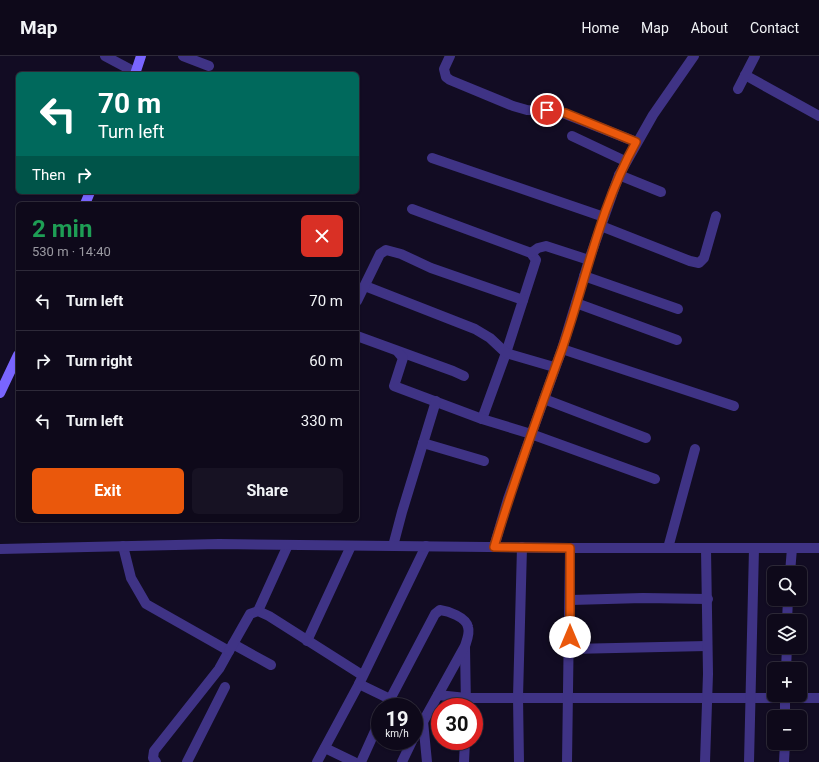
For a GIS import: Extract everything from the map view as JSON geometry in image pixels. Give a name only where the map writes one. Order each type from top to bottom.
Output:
[{"type":"main road","points":[[135,72],[141,56]]},
{"type":"main road","points":[[0,393],[16,359]]},
{"type":"street","points":[[105,56],[133,72]]},
{"type":"street","points":[[183,56],[209,66]]},
{"type":"street","points":[[450,56],[444,69],[446,77],[450,80],[513,106],[528,110],[558,111],[636,142]]},
{"type":"street","points":[[494,547],[531,434],[562,349],[589,260],[619,174],[636,142],[694,56]]},
{"type":"street","points":[[738,89],[755,56]]},
{"type":"street","points":[[745,75],[819,116]]},
{"type":"street","points":[[572,136],[625,162]]},
{"type":"street","points":[[432,158],[602,221],[690,261],[699,263],[704,258],[716,216]]},
{"type":"street","points":[[619,174],[661,192]]},
{"type":"street","points":[[412,210],[531,253],[536,260],[536,265],[482,419]]},
{"type":"street","points":[[531,253],[546,246],[589,260]]},
{"type":"street","points":[[359,297],[380,254],[386,250],[392,251],[431,268],[523,300]]},
{"type":"street","points":[[584,276],[678,309]]},
{"type":"street","points":[[365,286],[475,329],[490,338],[506,353],[554,368]]},
{"type":"street","points":[[576,303],[677,340]]},
{"type":"street","points":[[359,337],[464,376]]},
{"type":"street","points":[[562,349],[734,406]]},
{"type":"street","points":[[398,352],[403,358],[394,386],[482,419],[531,434],[655,480]]},
{"type":"street","points":[[544,399],[646,438]]},
{"type":"street","points":[[393,546],[436,401]]},
{"type":"street","points":[[423,443],[484,461]]},
{"type":"street","points":[[668,548],[695,450]]},
{"type":"street","points":[[0,549],[219,544],[706,549],[819,548]]},
{"type":"street","points":[[156,762],[153,758],[154,751],[219,669],[250,614],[258,611],[288,545]]},
{"type":"street","points":[[123,546],[130,578],[146,604],[231,648],[271,665]]},
{"type":"street","points":[[307,641],[351,546]]},
{"type":"street","points":[[317,762],[360,680],[426,546]]},
{"type":"street","points":[[519,762],[518,697],[522,547]]},
{"type":"street","points":[[567,762],[571,600],[570,548]]},
{"type":"street","points":[[749,762],[754,548]]},
{"type":"street","points":[[791,566],[792,548]]},
{"type":"street","points":[[705,762],[708,698],[708,599],[706,549]]},
{"type":"street","points":[[571,600],[650,598],[708,599]]},
{"type":"street","points":[[391,698],[435,614],[440,610],[454,615],[468,625],[469,631],[465,646],[438,695],[423,718]]},
{"type":"street","points":[[258,611],[269,616],[307,641],[382,698]]},
{"type":"street","points":[[465,646],[466,698]]},
{"type":"street","points":[[570,649],[707,646]]},
{"type":"street","points":[[187,762],[225,687]]},
{"type":"street","points":[[438,695],[450,698]]},
{"type":"street","points":[[483,700],[518,697],[767,697]]},
{"type":"street","points":[[807,697],[819,698]]},
{"type":"street","points":[[423,728],[427,762]]},
{"type":"street","points":[[361,762],[371,740]]},
{"type":"street","points":[[325,748],[354,762]]},
{"type":"street","points":[[402,762],[408,750]]},
{"type":"street","points":[[464,762],[465,750]]},
{"type":"street","points":[[784,762],[785,750]]},
{"type":"route","points":[[547,110],[565,113],[636,142],[619,174],[612,192],[589,260],[562,349],[508,499],[494,547],[570,548],[570,637]]}]
